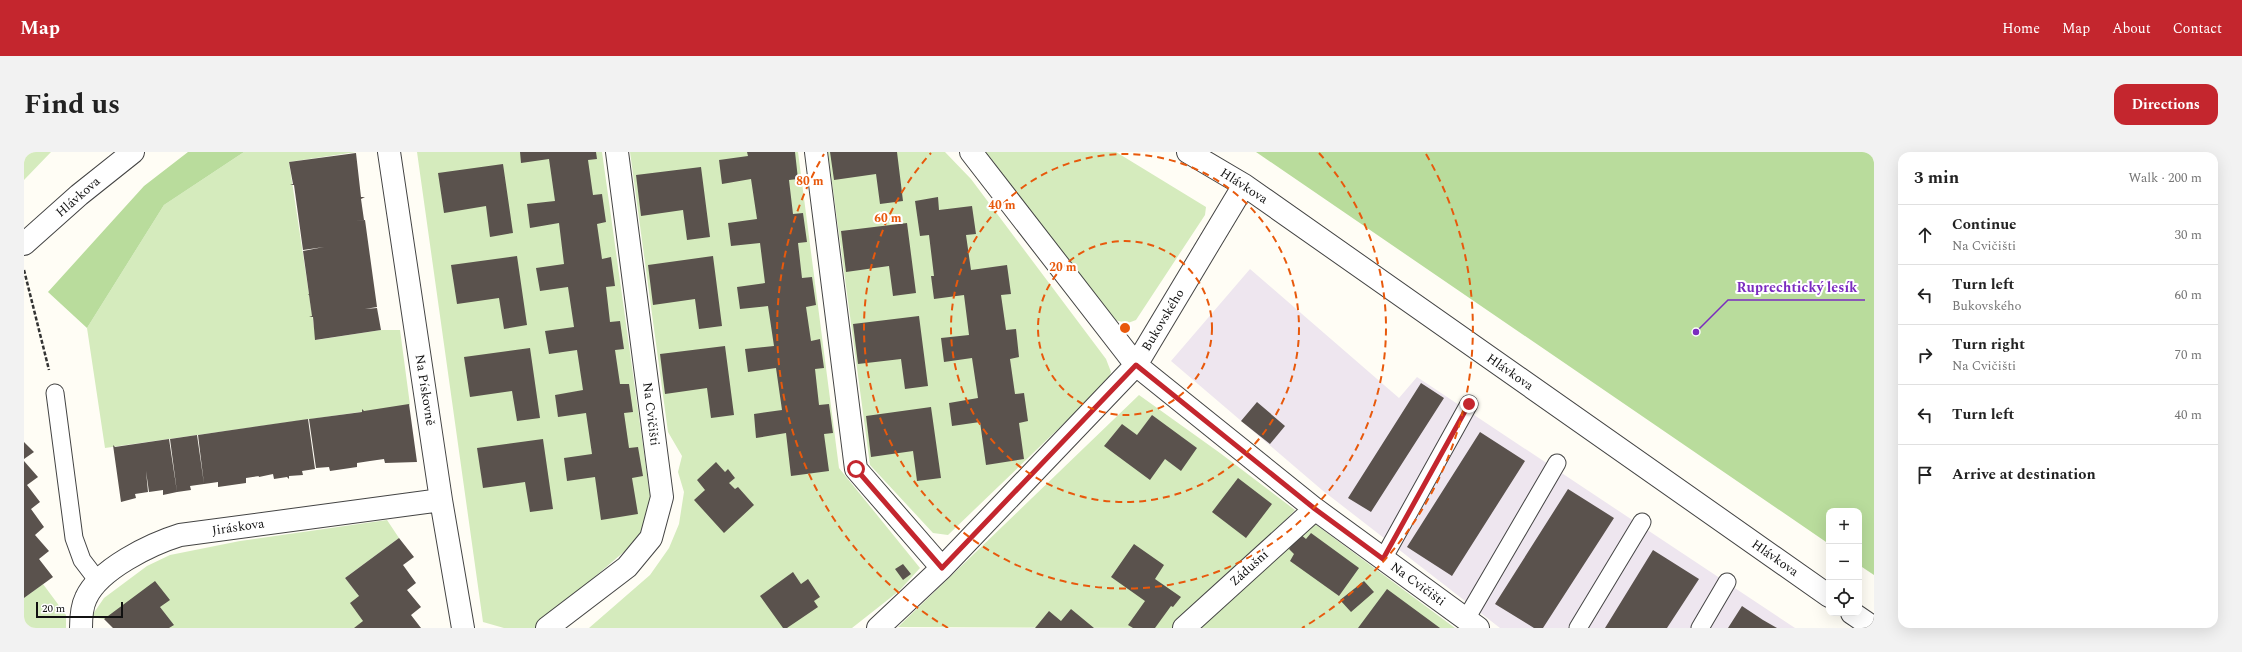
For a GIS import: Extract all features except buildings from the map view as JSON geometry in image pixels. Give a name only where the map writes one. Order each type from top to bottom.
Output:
[{"type":"street","name":"Na Pískovně","points":[[389,152],[441,500],[463,628]]},
{"type":"street","name":"Na Cvičišti","points":[[547,628],[627,567],[651,538],[662,497],[617,152]]},
{"type":"street","points":[[816,152],[856,469],[942,568]]},
{"type":"street","name":"Na Cvičišti","points":[[971,152],[1136,365],[1315,509],[1472,624]]},
{"type":"street","name":"Hlávkova","points":[[1188,152],[1244,184],[1826,594]]},
{"type":"street","name":"Hlávkova","points":[[24,244],[123,155]]},
{"type":"street","name":"Bukovského","points":[[881,627],[942,568],[1136,365],[1244,184]]},
{"type":"street","name":"Jiráskova","points":[[81,628],[86,597],[98,580],[122,563],[158,542],[180,536],[441,500]]},
{"type":"street","name":"Zádušní","points":[[1184,628],[1315,509]]},
{"type":"street","points":[[1856,616],[1874,628]]},
{"type":"lane","points":[[55,393],[74,538],[82,560],[98,580]]},
{"type":"lane","points":[[1383,559],[1469,404]]},
{"type":"lane","points":[[1472,624],[1557,463]]},
{"type":"lane","points":[[1578,628],[1642,522]]},
{"type":"lane","points":[[1700,628],[1727,582]]},
{"type":"path","points":[[24,270],[55,393]]},
{"type":"shaded area","points":[[1250,269],[1399,398],[1417,377],[1795,628],[1500,628],[1322,490],[1171,361]]},
{"type":"green space","points":[[24,152],[51,152],[24,180]]},
{"type":"green space","points":[[188,152],[244,152],[164,205],[87,328],[48,292],[144,186]]},
{"type":"green space","points":[[244,152],[356,152],[289,162],[316,340],[381,330],[400,330],[410,405],[105,448],[87,328],[164,205]]},
{"type":"green space","points":[[417,152],[602,152],[653,517],[640,538],[535,628],[504,628],[483,622]]},
{"type":"green space","points":[[630,152],[798,152],[839,468],[920,568],[899,591],[852,628],[589,628],[650,575],[669,548],[679,524],[684,492],[678,472],[682,456],[668,432]]},
{"type":"green space","points":[[828,152],[945,152],[971,179],[1106,359],[1111,372],[1107,382],[948,535],[933,533],[870,465]]},
{"type":"green space","points":[[986,152],[1116,152],[1206,207],[1205,215],[1136,320],[1128,323],[1114,320]]},
{"type":"green space","points":[[1256,152],[1874,152],[1874,575],[1862,567],[1862,508],[1826,508],[1826,542]]},
{"type":"green space","points":[[1139,395],[1220,453],[1295,510],[1251,557],[1172,628],[898,627]]},
{"type":"green space","points":[[387,520],[399,538],[345,578],[359,596],[364,628],[165,628],[160,607],[104,619],[91,617],[104,598],[147,566],[170,555],[240,541]]},
{"type":"green space","points":[[1315,524],[1455,628],[1194,628]]},
{"type":"green space","points":[[43,584],[66,615],[66,628],[24,628],[24,598]]},
{"type":"place","name":"Ruprechtický lesík","points":[[1696,332]]},
{"type":"route","points":[[856,469],[942,568],[1136,365],[1315,509],[1383,559],[1469,404]]}]
